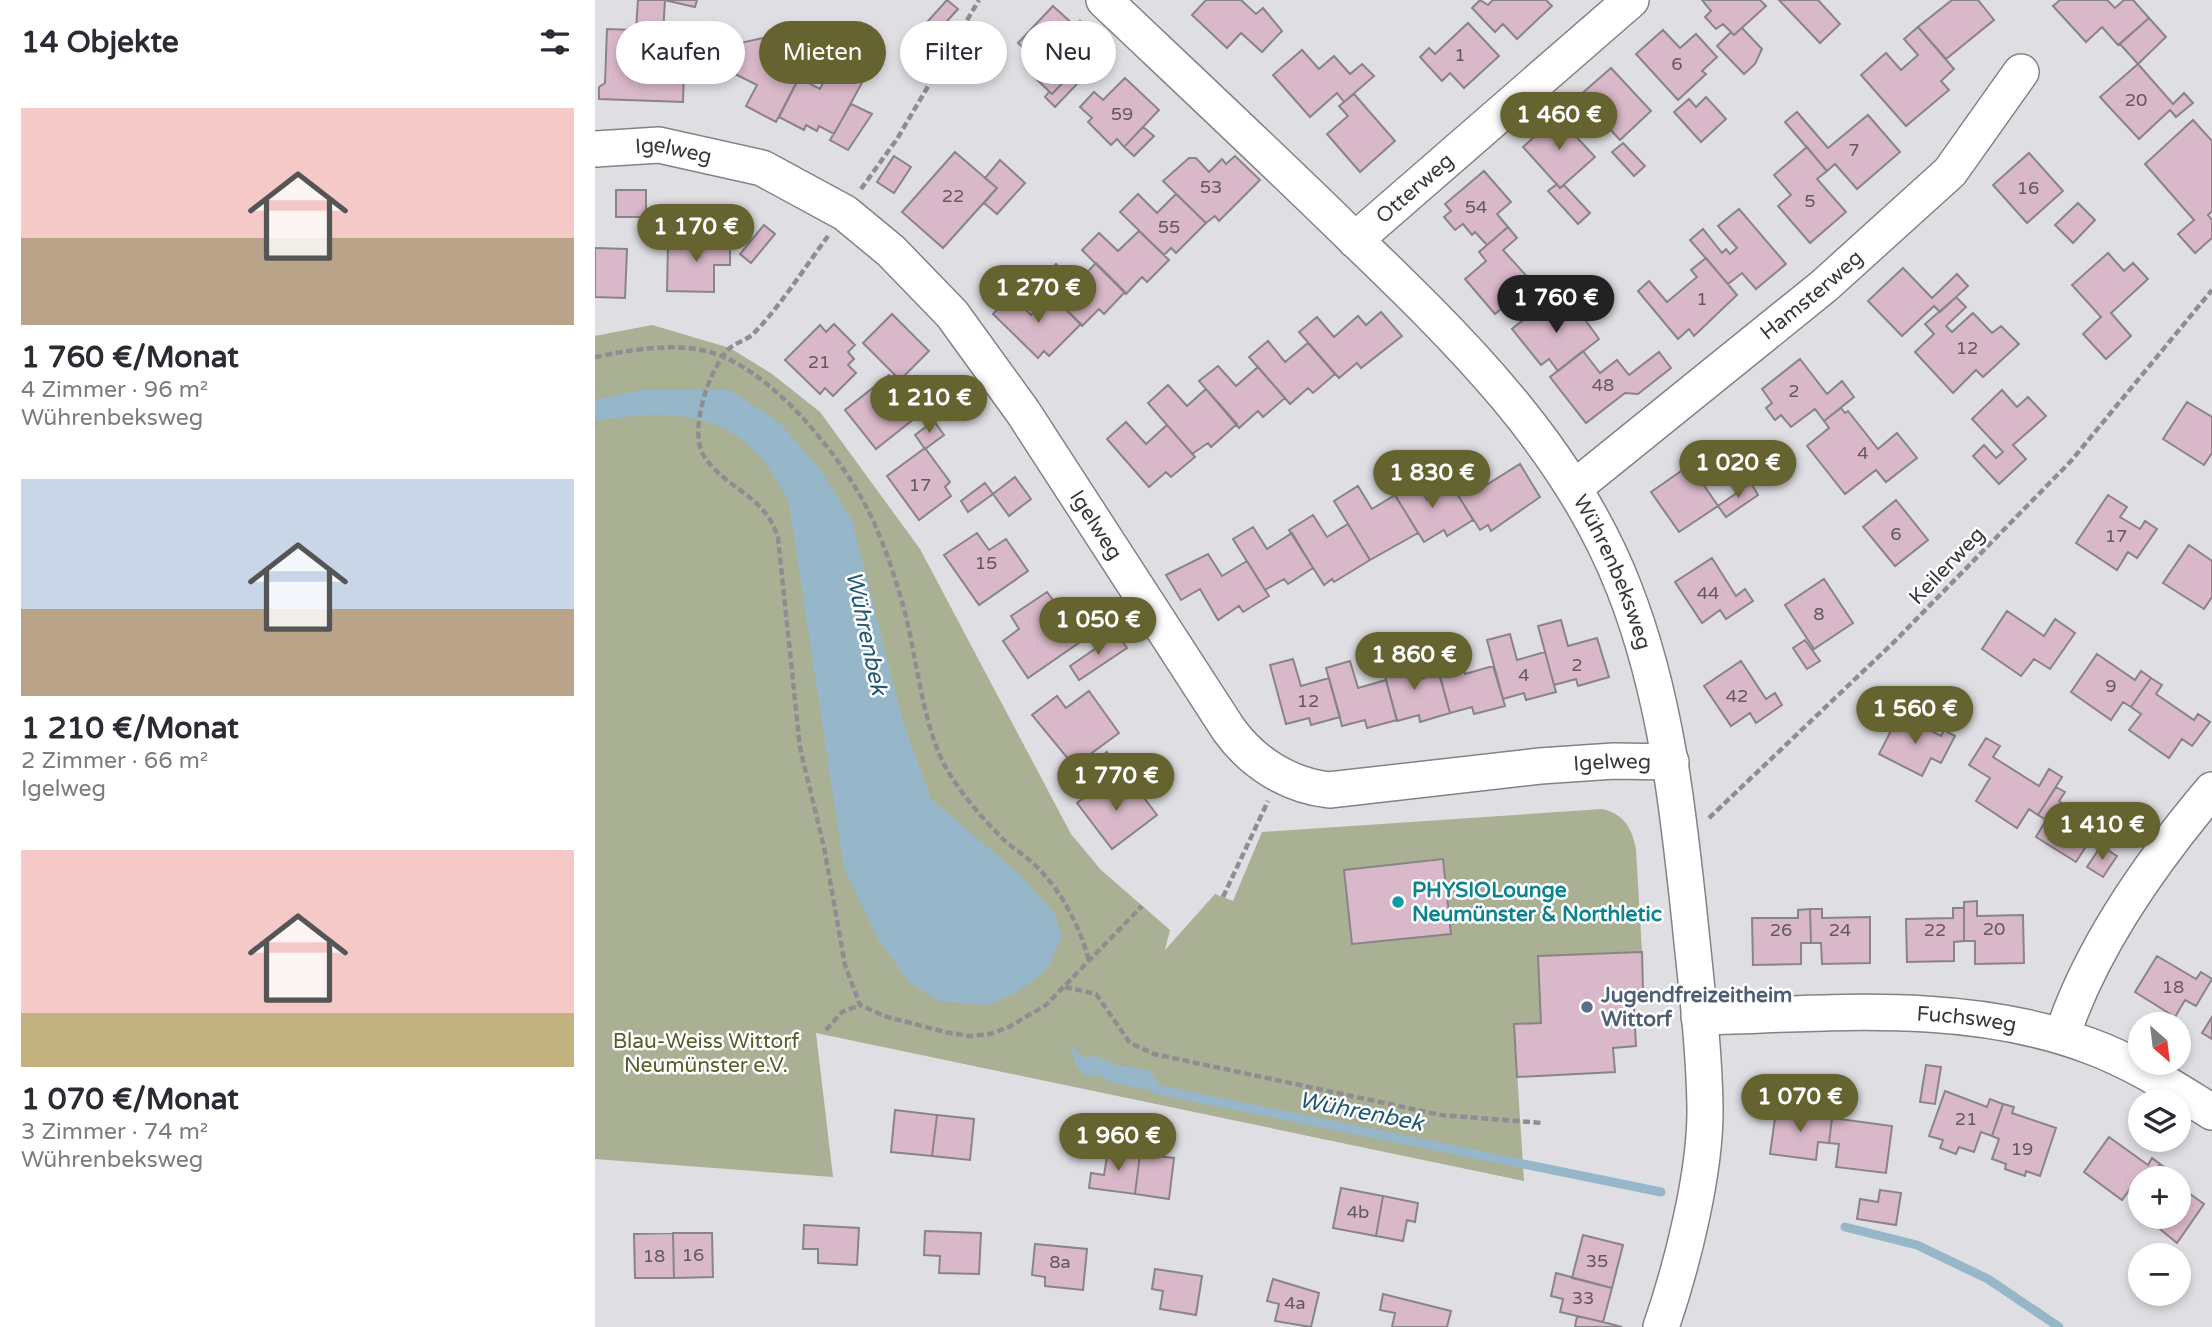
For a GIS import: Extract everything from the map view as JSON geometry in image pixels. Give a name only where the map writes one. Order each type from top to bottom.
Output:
[{"type":"street","name":"Wührenbeksweg","points":[[1104,0],[1355,240],[1481,366],[1527,420],[1574,488],[1623,586],[1642,637],[1662,712],[1671,762],[1682,843],[1705,1109],[1702,1149],[1690,1217],[1661,1327]]},
{"type":"street","name":"Otterweg","points":[[1355,240],[1631,0]]},
{"type":"street","name":"Hamsterweg","points":[[1574,488],[1824,286],[1950,172],[2021,72]]},
{"type":"street","name":"Igelweg","points":[[595,149],[659,145],[762,168],[845,213],[891,251],[951,314],[1024,412],[1238,743],[1264,766],[1313,788],[1329,790],[1540,766],[1614,761],[1671,762]]},
{"type":"street","points":[[2062,1036],[2085,978],[2122,914],[2162,855],[2212,790]]},
{"type":"street","name":"Fuchsweg","points":[[1699,1017],[1928,1013],[1997,1021],[2062,1036],[2119,1058],[2212,1112]]},
{"type":"path","name":"Keilerweg","points":[[1682,843],[1895,642],[2071,461],[2212,290]]},
{"type":"path","points":[[595,357],[626,351],[684,349],[709,352],[765,384],[812,430],[858,492],[875,526],[903,605],[936,740],[948,772],[1002,838],[1035,865],[1052,885],[1079,932],[1089,962]]},
{"type":"path","points":[[709,379],[697,433],[699,447],[708,461],[764,509],[778,538],[800,748],[824,846],[845,965],[860,1005]]},
{"type":"path","points":[[1223,897],[1281,775]]},
{"type":"path","points":[[826,1030],[842,1012],[860,1005],[915,1025],[970,1036],[990,1034],[1009,1027],[1038,1010],[1065,987],[1142,906]]},
{"type":"path","points":[[1065,987],[1096,994],[1130,1043],[1153,1054],[1441,1115],[1542,1123]]},
{"type":"green space","name":"Blau-Weiss Wittorf Neumünster e.V.","points":[[652,325],[730,348],[772,374],[820,412],[920,549],[1071,834],[1101,870],[1170,930],[1165,950],[1215,894],[1233,901],[1262,832],[1602,809],[1621,818],[1629,828],[1636,849],[1642,952],[1538,957],[1541,1023],[1514,1025],[1524,1181],[816,1033],[833,1177],[595,1159],[595,336]]},
{"type":"water","points":[[642,390],[730,390],[780,423],[820,469],[852,520],[902,719],[931,799],[1019,874],[1054,913],[1062,935],[1049,966],[1017,992],[989,1005],[938,1001],[909,982],[879,941],[844,868],[789,503],[772,473],[753,450],[733,434],[710,423],[657,415],[595,421],[595,400]]},
{"type":"water","points":[[1070,1044],[1082,1057],[1096,1056],[1116,1065],[1149,1070],[1165,1093],[1109,1082],[1100,1075],[1084,1075],[1076,1065]]},
{"type":"building","points":[[638,0],[665,0],[664,21],[637,21]]},
{"type":"building","points":[[664,0],[697,0],[695,7]]},
{"type":"building","points":[[947,0],[958,9],[947,21],[928,21]]},
{"type":"building","points":[[1206,0],[1241,0],[1256,14],[1263,8],[1282,31],[1262,52],[1241,33],[1227,48],[1192,15]]},
{"type":"building","points":[[1480,0],[1488,5],[1493,0],[1546,0],[1552,6],[1517,39],[1503,24],[1495,32],[1472,8]]},
{"type":"building","points":[[1702,0],[1760,0],[1766,6],[1734,35],[1723,24],[1716,29],[1705,17],[1711,11]]},
{"type":"building","points":[[1779,0],[1818,0],[1840,24],[1820,43]]},
{"type":"building","points":[[1952,0],[1978,0],[1994,20],[1946,59],[1918,27]]},
{"type":"building","points":[[2060,0],[2107,0],[2115,8],[2124,0],[2133,0],[2149,18],[2118,45],[2102,27],[2086,42],[2053,6]]},
{"type":"building","points":[[1053,6],[1070,21],[1039,21]]},
{"type":"building","points":[[2149,18],[2166,37],[2138,64],[2120,44]]},
{"type":"building","points":[[1468,23],[1499,56],[1464,88],[1450,73],[1442,81],[1420,57],[1429,48],[1435,54]]},
{"type":"building","points":[[1918,27],[1954,69],[1941,81],[1949,90],[1906,126],[1861,75],[1886,53],[1901,70],[1918,55],[1904,39]]},
{"type":"building","points":[[1742,28],[1762,49],[1755,64],[1744,74],[1717,46],[1731,32],[1734,35]]},
{"type":"building","points":[[607,29],[616,29],[616,84],[684,84],[683,102],[599,99],[599,87],[605,83]]},
{"type":"building","points":[[1663,30],[1680,48],[1696,34],[1717,57],[1702,71],[1706,74],[1678,100],[1636,54]]},
{"type":"building","points":[[759,39],[759,84],[796,84],[776,122],[746,106],[757,85],[745,79],[745,42]]},
{"type":"building","points":[[1302,50],[1319,69],[1334,56],[1350,74],[1362,64],[1374,76],[1344,102],[1337,93],[1310,117],[1273,75]]},
{"type":"building","points":[[2138,64],[2173,104],[2184,93],[2193,103],[2176,117],[2170,110],[2139,139],[2100,97]]},
{"type":"building","points":[[1611,68],[1651,111],[1620,140],[1579,96]]},
{"type":"building","points":[[1125,78],[1159,110],[1124,147],[1117,139],[1111,145],[1088,122],[1092,118],[1080,107],[1094,92],[1103,100]]},
{"type":"building","points":[[796,84],[810,84],[820,89],[822,84],[861,84],[834,134],[819,126],[817,131],[806,125],[804,130],[779,117]]},
{"type":"building","points":[[1042,84],[1062,84],[1052,94]]},
{"type":"building","points":[[1061,84],[1077,84],[1055,107],[1045,97],[1049,92],[1052,94]]},
{"type":"building","points":[[1354,94],[1395,141],[1360,172],[1327,134],[1348,116],[1339,106]]},
{"type":"building","points":[[1706,97],[1726,119],[1701,142],[1674,112],[1689,99],[1696,107]]},
{"type":"building","points":[[851,104],[872,114],[848,150],[830,140]]},
{"type":"building","points":[[1797,112],[1828,148],[1868,115],[1900,152],[1857,189],[1835,164],[1827,171],[1785,122]]},
{"type":"building","points":[[1557,116],[1595,157],[1560,188],[1523,147]]},
{"type":"building","points":[[2193,120],[2212,141],[2212,211],[2208,215],[2212,220],[2212,238],[2195,253],[2178,234],[2194,220],[2145,164]]},
{"type":"building","points":[[1143,127],[1154,136],[1134,156],[1124,147]]},
{"type":"building","points":[[1623,143],[1645,166],[1634,176],[1612,152]]},
{"type":"building","points":[[1807,147],[1827,171],[1817,179],[1846,212],[1810,243],[1778,206],[1791,195],[1774,175]]},
{"type":"building","points":[[955,152],[997,188],[943,248],[902,212]]},
{"type":"building","points":[[2029,153],[2063,191],[2027,223],[1993,185]]},
{"type":"building","points":[[894,156],[911,167],[894,193],[877,182]]},
{"type":"building","points":[[1235,156],[1260,180],[1219,221],[1215,216],[1206,223],[1163,181],[1189,158],[1196,158],[1209,172],[1222,159],[1226,164]]},
{"type":"building","points":[[1000,160],[1025,183],[997,214],[984,203],[997,188],[985,178]]},
{"type":"building","points":[[1484,171],[1511,202],[1497,214],[1508,227],[1487,245],[1475,232],[1472,235],[1463,224],[1455,230],[1444,217],[1451,211],[1445,204]]},
{"type":"building","points":[[1557,184],[1560,188],[1564,185],[1590,213],[1578,224],[1548,191]]},
{"type":"building","points":[[616,190],[646,190],[646,217],[616,217]]},
{"type":"building","points":[[1138,194],[1157,213],[1176,194],[1206,223],[1176,253],[1171,248],[1164,255],[1120,212]]},
{"type":"building","points":[[2078,203],[2095,220],[2073,243],[2055,225]]},
{"type":"building","points":[[1739,209],[1786,264],[1756,289],[1742,273],[1728,284],[1690,240],[1703,229],[1722,253],[1726,249],[1730,254],[1737,248],[1718,226]]},
{"type":"building","points":[[764,225],[775,234],[751,263],[740,254]]},
{"type":"building","points":[[1508,227],[1517,238],[1503,250],[1532,282],[1495,314],[1465,279],[1486,261],[1479,252]]},
{"type":"building","points":[[1139,231],[1169,260],[1147,282],[1142,277],[1126,294],[1082,250],[1099,233],[1118,251]]},
{"type":"building","points":[[708,236],[730,237],[730,265],[714,265],[714,292],[667,291],[668,242],[708,243]]},
{"type":"building","points":[[595,248],[627,249],[625,298],[595,297]]},
{"type":"building","points":[[2108,253],[2124,271],[2133,263],[2148,279],[2111,313],[2131,336],[2106,359],[2083,334],[2101,317],[2072,285]]},
{"type":"building","points":[[1706,258],[1737,295],[1694,336],[1689,329],[1678,339],[1638,291],[1649,281],[1667,302],[1697,277],[1691,270]]},
{"type":"building","points":[[1096,263],[1125,292],[1104,314],[1099,309],[1082,326],[1039,282],[1056,264],[1076,284]]},
{"type":"building","points":[[1903,268],[1932,298],[1957,274],[1968,286],[1940,312],[1934,306],[1902,336],[1868,301]]},
{"type":"building","points":[[1011,295],[1031,315],[1051,295],[1081,324],[1049,356],[1044,351],[1038,358],[993,314]]},
{"type":"building","points":[[1956,297],[1966,307],[1946,326],[1952,332],[1973,313],[1992,333],[2001,326],[2019,344],[1983,377],[1976,370],[1953,393],[1915,352],[1934,334],[1925,324]]},
{"type":"building","points":[[1544,303],[1555,317],[1573,303],[1599,339],[1558,371],[1549,359],[1541,365],[1512,329]]},
{"type":"building","points":[[1381,312],[1402,336],[1361,368],[1357,363],[1339,378],[1299,332],[1317,317],[1334,337],[1358,316],[1366,325]]},
{"type":"building","points":[[892,314],[929,351],[900,380],[863,343]]},
{"type":"building","points":[[834,324],[855,345],[848,352],[854,359],[848,365],[856,373],[833,396],[825,388],[820,394],[785,360],[820,325],[826,332]]},
{"type":"building","points":[[1268,341],[1285,362],[1308,343],[1335,374],[1313,393],[1308,388],[1290,404],[1249,357]]},
{"type":"building","points":[[1583,351],[1600,373],[1617,360],[1629,375],[1659,352],[1671,368],[1638,394],[1625,393],[1586,423],[1550,377]]},
{"type":"building","points":[[1800,359],[1827,394],[1842,381],[1854,397],[1824,421],[1815,409],[1791,427],[1781,415],[1775,420],[1766,408],[1772,403],[1762,389]]},
{"type":"building","points":[[1218,366],[1236,386],[1258,367],[1285,398],[1263,417],[1258,411],[1239,428],[1199,381]]},
{"type":"building","points":[[889,375],[920,414],[876,449],[845,410]]},
{"type":"building","points":[[1168,385],[1187,406],[1206,389],[1237,424],[1211,447],[1208,443],[1192,454],[1148,403]]},
{"type":"building","points":[[2002,390],[2017,407],[2028,397],[2046,416],[2013,445],[2026,459],[1999,484],[1973,456],[1984,445],[1996,458],[2003,452],[1972,419]]},
{"type":"building","points":[[2187,402],[2212,417],[2212,453],[2204,465],[2163,439]]},
{"type":"building","points":[[1841,408],[1845,413],[1848,411],[1878,449],[1897,433],[1917,458],[1886,482],[1876,470],[1845,494],[1807,446],[1829,428],[1824,421]]},
{"type":"building","points":[[934,421],[944,435],[925,449],[915,435]]},
{"type":"building","points":[[1126,422],[1146,444],[1167,425],[1195,457],[1171,477],[1166,472],[1149,487],[1107,439]]},
{"type":"building","points":[[925,448],[950,482],[945,487],[951,496],[919,520],[887,476]]},
{"type":"building","points":[[1469,464],[1483,487],[1520,464],[1540,497],[1491,531],[1488,525],[1480,530],[1447,478]]},
{"type":"building","points":[[1690,465],[1718,506],[1679,532],[1651,492]]},
{"type":"building","points":[[1412,476],[1427,500],[1452,485],[1473,520],[1447,536],[1444,530],[1424,542],[1391,489]]},
{"type":"building","points":[[1015,477],[1031,499],[1009,516],[993,494]]},
{"type":"building","points":[[985,483],[993,494],[968,512],[961,501]]},
{"type":"building","points":[[1751,483],[1758,495],[1726,517],[1718,506]]},
{"type":"building","points":[[1358,486],[1372,509],[1395,495],[1418,533],[1370,560],[1334,501]]},
{"type":"building","points":[[2108,495],[2127,507],[2120,517],[2140,529],[2145,521],[2157,529],[2137,558],[2128,552],[2117,570],[2076,543]]},
{"type":"building","points":[[1896,500],[1928,540],[1895,566],[1863,527]]},
{"type":"building","points":[[1313,515],[1327,537],[1348,524],[1370,560],[1334,582],[1332,579],[1324,585],[1289,530]]},
{"type":"building","points":[[1253,527],[1267,549],[1292,533],[1313,568],[1288,584],[1284,579],[1265,590],[1233,539]]},
{"type":"building","points":[[977,533],[989,550],[1006,539],[1028,571],[979,605],[944,555]]},
{"type":"building","points":[[2189,545],[2212,561],[2212,597],[2204,609],[2163,583]]},
{"type":"building","points":[[1208,554],[1222,576],[1247,561],[1269,596],[1243,612],[1239,606],[1218,620],[1200,589],[1181,600],[1166,575]]},
{"type":"building","points":[[1712,558],[1736,596],[1745,589],[1753,601],[1726,619],[1720,610],[1702,623],[1675,582]]},
{"type":"building","points":[[1824,579],[1853,623],[1814,649],[1785,605]]},
{"type":"building","points":[[1047,592],[1083,640],[1028,678],[1003,641],[1019,629],[1011,616]]},
{"type":"building","points":[[2007,611],[2044,636],[2055,619],[2075,633],[2050,669],[2034,659],[2021,676],[1982,649]]},
{"type":"building","points":[[1561,620],[1568,646],[1597,638],[1609,677],[1578,686],[1576,679],[1554,685],[1538,626]]},
{"type":"building","points":[[1117,634],[1127,648],[1079,680],[1070,666]]},
{"type":"building","points":[[1510,634],[1517,660],[1545,652],[1556,692],[1526,700],[1524,693],[1503,699],[1487,640]]},
{"type":"building","points":[[1805,640],[1820,661],[1807,669],[1793,648]]},
{"type":"building","points":[[1457,647],[1465,674],[1493,666],[1505,706],[1474,714],[1472,707],[1450,713],[1434,654]]},
{"type":"building","points":[[2097,654],[2135,680],[2141,671],[2151,678],[2131,707],[2123,702],[2111,720],[2071,692]]},
{"type":"building","points":[[1405,655],[1412,681],[1439,674],[1450,713],[1420,722],[1419,715],[1397,721],[1381,662]]},
{"type":"building","points":[[1293,659],[1301,686],[1329,678],[1340,717],[1311,725],[1309,718],[1286,724],[1270,665]]},
{"type":"building","points":[[1350,661],[1358,688],[1386,680],[1397,720],[1367,728],[1365,720],[1342,726],[1326,668]]},
{"type":"building","points":[[1741,661],[1766,699],[1775,693],[1782,705],[1756,723],[1750,713],[1731,726],[1704,686]]},
{"type":"building","points":[[2151,678],[2162,685],[2156,694],[2194,720],[2198,714],[2210,722],[2192,746],[2182,739],[2169,758],[2129,730],[2141,714],[2131,707]]},
{"type":"building","points":[[1089,691],[1119,733],[1074,766],[1032,715],[1057,696],[1066,708]]},
{"type":"building","points":[[1899,715],[1941,736],[1944,730],[1955,736],[1941,763],[1931,758],[1922,776],[1879,754]]},
{"type":"building","points":[[1986,738],[2000,746],[1993,757],[2039,786],[2049,769],[2062,777],[2038,815],[2029,809],[2017,828],[1976,801],[1990,778],[1969,765]]},
{"type":"building","points":[[1107,752],[1115,763],[1086,785],[1078,773]]},
{"type":"building","points":[[1106,781],[1119,798],[1135,786],[1157,815],[1112,849],[1077,803]]},
{"type":"building","points":[[2056,787],[2065,792],[2059,801],[2099,826],[2076,862],[2036,837],[2046,820],[2038,815]]},
{"type":"building","points":[[2101,846],[2117,856],[2103,877],[2087,867]]},
{"type":"building","name":"PHYSIOLounge Neumünster & Northletic","points":[[1443,859],[1451,934],[1352,944],[1344,870]]},
{"type":"building","points":[[1977,901],[1977,916],[2023,915],[2024,963],[1975,964],[1975,941],[1964,941],[1964,902]]},
{"type":"building","points":[[1953,908],[1964,908],[1964,941],[1954,942],[1954,961],[1907,962],[1906,919],[1953,918]]},
{"type":"building","points":[[1810,909],[1822,909],[1822,918],[1870,917],[1870,963],[1822,964],[1821,943],[1811,943]]},
{"type":"building","points":[[1810,909],[1811,943],[1801,943],[1801,964],[1753,965],[1752,918],[1798,918],[1798,910]]},
{"type":"building","name":"Jugendfreizeitheim Wittorf","points":[[1642,952],[1643,990],[1633,990],[1636,1046],[1613,1048],[1615,1072],[1517,1077],[1514,1024],[1541,1023],[1538,956]]},
{"type":"building","points":[[2157,956],[2196,979],[2201,972],[2212,979],[2196,1006],[2185,1000],[2178,1012],[2167,1012],[2135,992]]},
{"type":"building","points":[[2212,1017],[2212,1039],[2202,1033]]},
{"type":"building","points":[[1926,1065],[1941,1067],[1935,1104],[1920,1102]]},
{"type":"building","points":[[1945,1091],[1987,1107],[1990,1099],[2003,1104],[1992,1136],[1981,1132],[1974,1152],[1959,1147],[1956,1154],[1940,1148],[1943,1140],[1929,1136]]},
{"type":"building","points":[[2003,1104],[2014,1107],[2012,1113],[2056,1128],[2040,1176],[2026,1171],[2025,1176],[2005,1169],[2006,1164],[1992,1159],[1999,1139],[1992,1136]]},
{"type":"building","points":[[1822,1109],[1833,1110],[1829,1143],[1818,1142],[1816,1160],[1770,1154],[1776,1111],[1821,1117]]},
{"type":"building","points":[[895,1110],[937,1115],[932,1156],[891,1152]]},
{"type":"building","points":[[937,1115],[974,1119],[970,1160],[932,1156]]},
{"type":"building","points":[[1832,1118],[1892,1126],[1886,1173],[1836,1167],[1839,1144],[1829,1143]]},
{"type":"building","points":[[2109,1137],[2148,1165],[2152,1158],[2160,1164],[2159,1166],[2128,1166],[2128,1192],[2122,1200],[2084,1172]]},
{"type":"building","points":[[1108,1150],[1140,1154],[1135,1194],[1089,1188],[1091,1173],[1104,1175]]},
{"type":"building","points":[[1140,1154],[1174,1158],[1169,1199],[1135,1194]]},
{"type":"building","points":[[1341,1188],[1383,1196],[1376,1236],[1333,1228]]},
{"type":"building","points":[[1880,1190],[1901,1193],[1896,1225],[1857,1219],[1860,1199],[1878,1202]]},
{"type":"building","points":[[2191,1195],[2204,1204],[2191,1223]]},
{"type":"building","points":[[1383,1196],[1418,1203],[1415,1222],[1407,1220],[1403,1241],[1376,1236]]},
{"type":"building","points":[[804,1225],[859,1228],[857,1265],[818,1263],[818,1249],[803,1249]]},
{"type":"building","points":[[2160,1229],[2187,1229],[2177,1243]]},
{"type":"building","points":[[925,1231],[981,1233],[979,1274],[939,1273],[940,1256],[924,1255]]},
{"type":"building","points":[[673,1233],[674,1278],[635,1278],[634,1234]]},
{"type":"building","points":[[673,1233],[712,1233],[713,1277],[674,1278]]},
{"type":"building","points":[[1583,1235],[1623,1245],[1612,1288],[1572,1278]]},
{"type":"building","points":[[1035,1244],[1087,1249],[1083,1290],[1045,1286],[1045,1277],[1032,1275]]},
{"type":"building","points":[[1155,1269],[1202,1276],[1196,1315],[1160,1309],[1163,1291],[1152,1289]]},
{"type":"building","points":[[1556,1273],[1612,1288],[1603,1322],[1560,1312],[1563,1299],[1551,1296]]},
{"type":"building","points":[[1273,1279],[1319,1293],[1311,1327],[1275,1321],[1279,1304],[1267,1301]]},
{"type":"building","points":[[1383,1294],[1451,1311],[1447,1327],[1392,1327],[1395,1313],[1380,1310]]},
{"type":"building","points":[[1577,1316],[1603,1322],[1622,1327],[1575,1327]]},
{"type":"waterway","name":"Wührenbek","points":[[1155,1089],[1661,1192]]},
{"type":"waterway","name":"Wührenbek","points":[[1845,1227],[1917,1245],[1988,1279],[2059,1327]]},
{"type":"place","name":"PHYSIOLounge Neumünster & Northletic","points":[[1398,902]]},
{"type":"place","name":"Jugendfreizeitheim Wittorf","points":[[1587,1007]]}]
